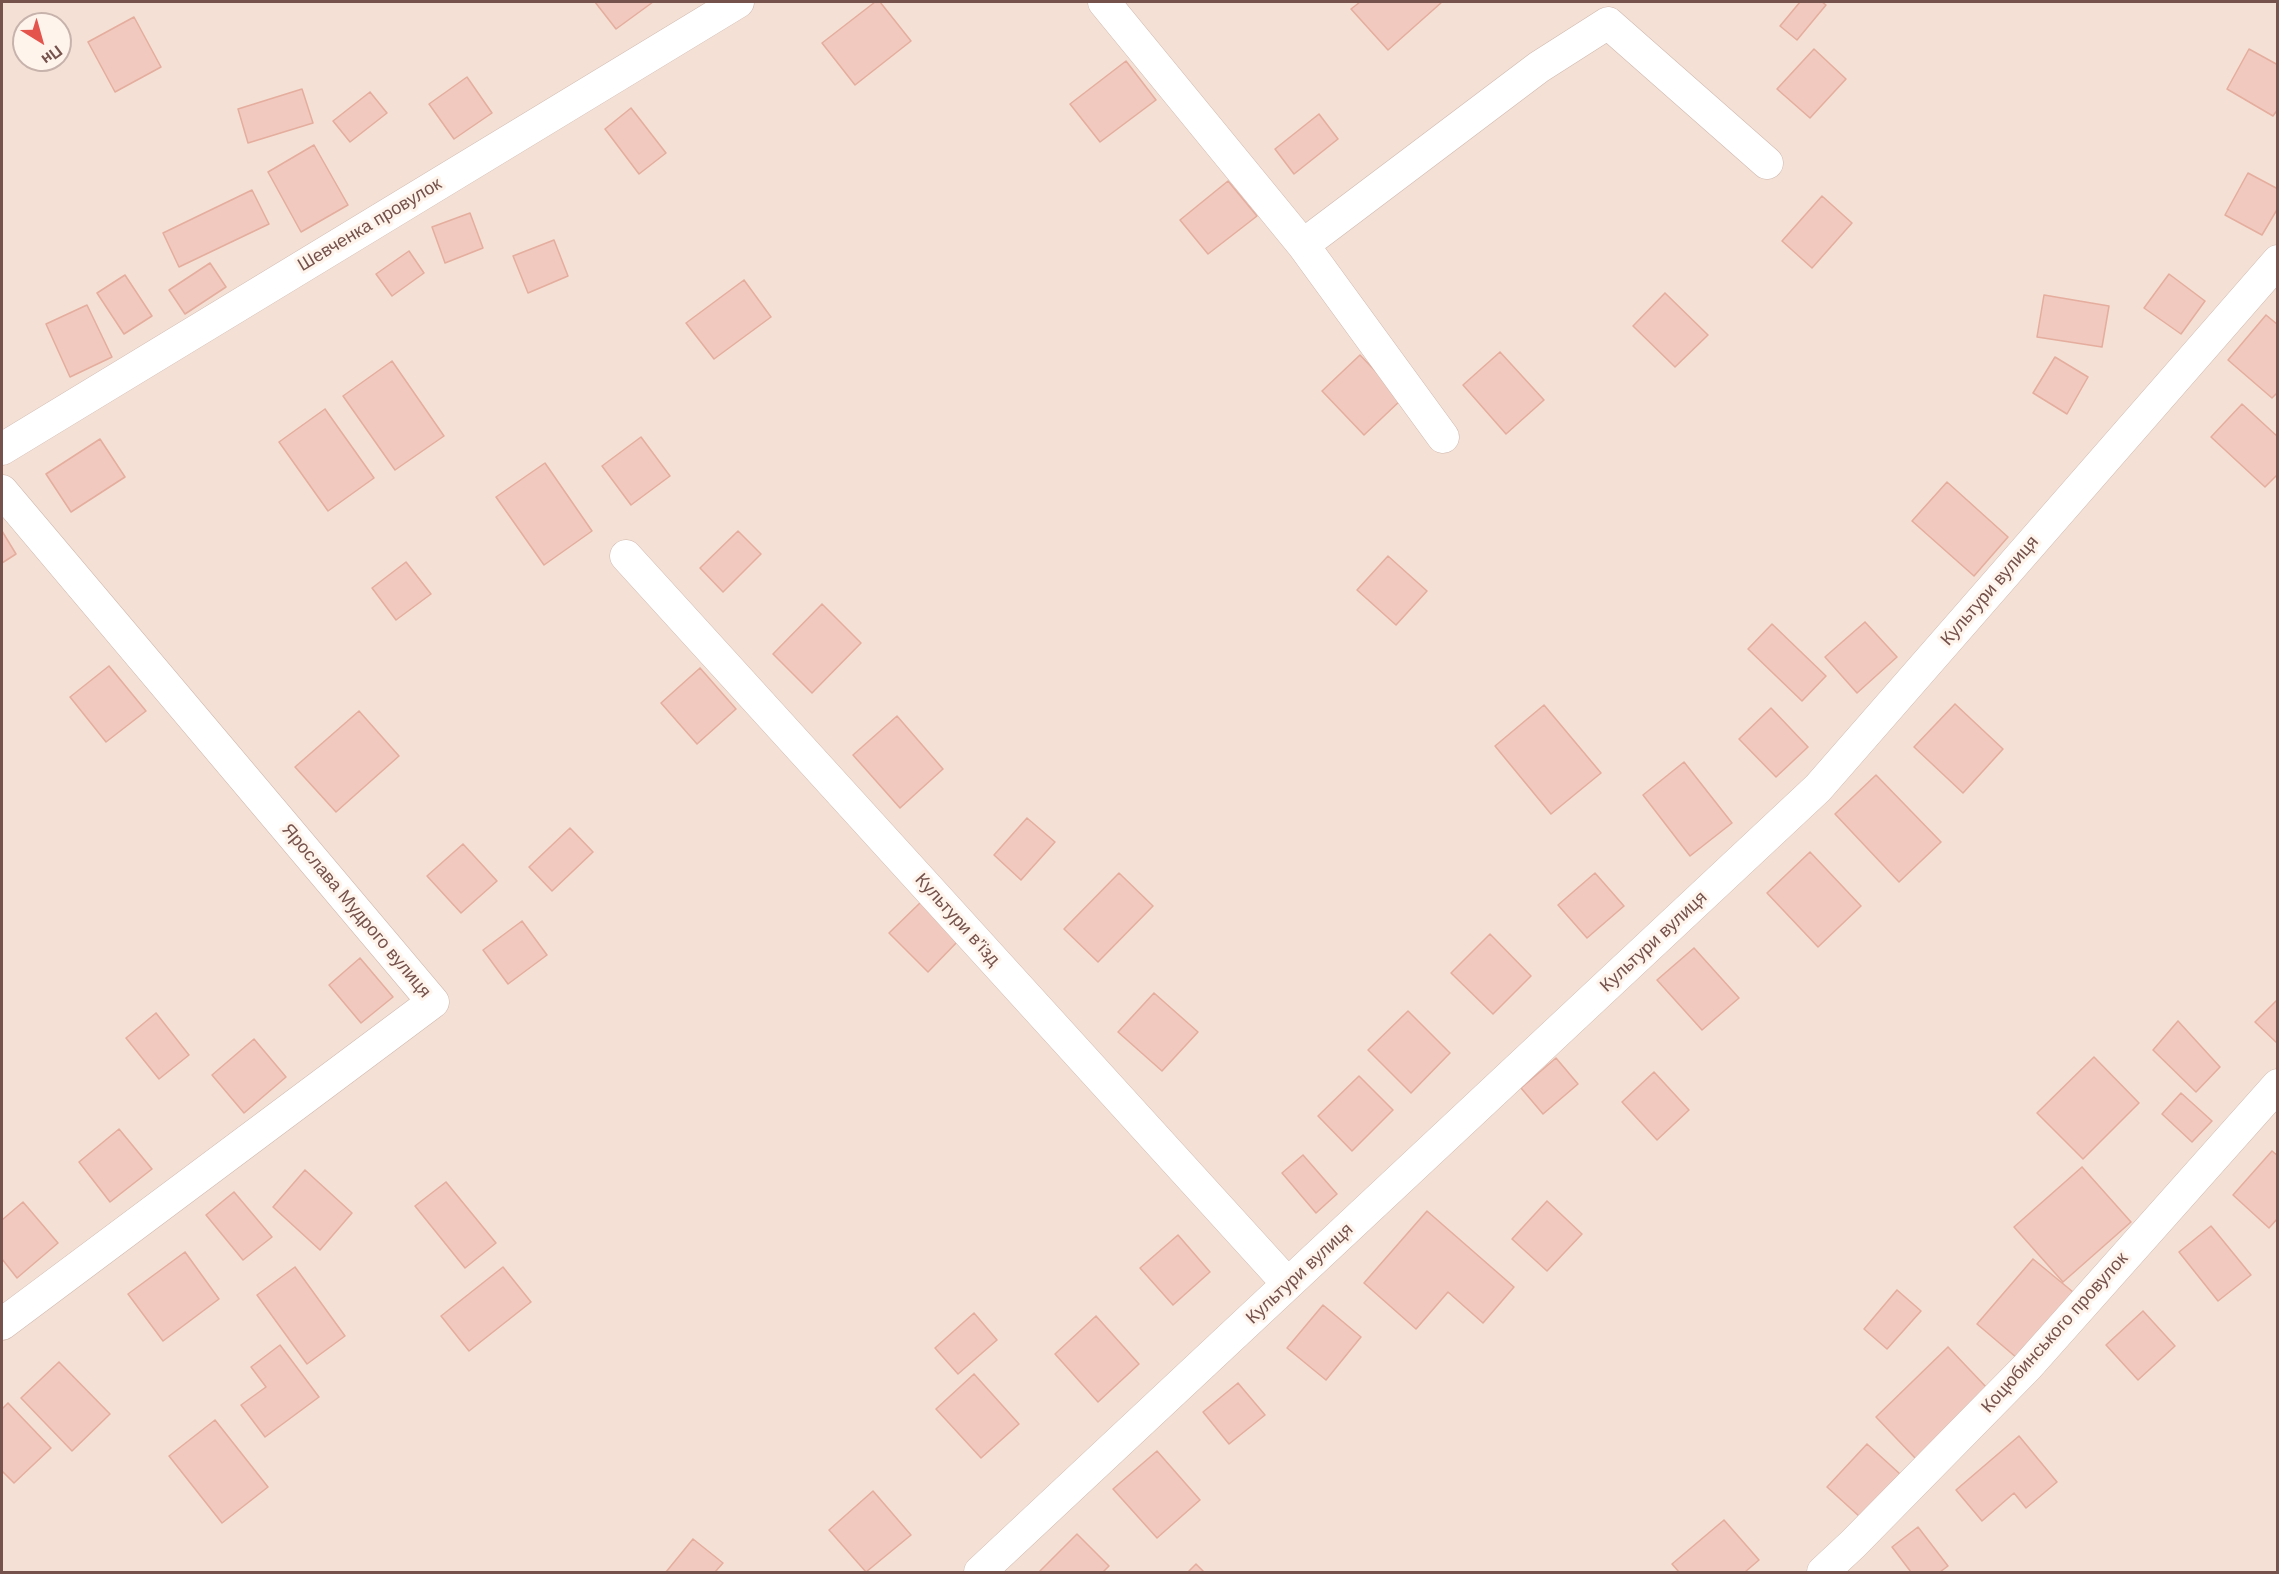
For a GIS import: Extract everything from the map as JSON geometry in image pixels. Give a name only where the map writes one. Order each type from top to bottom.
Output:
[{"type":"street","name":"Шевченка провулок","points":[[2,449],[738,2]]},
{"type":"street","points":[[1104,2],[1303,245],[1443,437]]},
{"type":"street","points":[[1303,245],[1539,67],[1608,23],[1767,163]]},
{"type":"street","name":"Культури вулиця","points":[[980,1572],[1818,788],[2277,261]]},
{"type":"street","name":"Ярослава Мудрого вулиця","points":[[2,491],[433,1002],[2,1324]]},
{"type":"street","name":"Культури в’їзд","points":[[626,556],[1288,1284]]},
{"type":"street","name":"Коцюбинського провулок","points":[[1823,1572],[2027,1367],[2277,1085]]},
{"type":"shaded area","points":[[2,2],[2277,2],[2277,1572],[2,1572]]},
{"type":"building","points":[[595,2],[653,2],[616,29]]},
{"type":"building","points":[[875,2],[880,2],[911,41],[855,85],[822,43]]},
{"type":"building","points":[[1360,2],[1442,2],[1388,50],[1351,9]]},
{"type":"building","points":[[1800,2],[1822,2],[1826,5],[1797,40],[1780,26]]},
{"type":"building","points":[[134,17],[161,67],[115,92],[88,42]]},
{"type":"building","points":[[1814,49],[1846,79],[1810,118],[1777,89]]},
{"type":"building","points":[[2249,49],[2278,65],[2278,109],[2273,116],[2227,89]]},
{"type":"building","points":[[1126,61],[1156,100],[1100,142],[1070,104]]},
{"type":"building","points":[[467,77],[492,113],[454,139],[429,104]]},
{"type":"building","points":[[302,89],[313,123],[248,143],[238,109]]},
{"type":"building","points":[[370,92],[387,113],[350,142],[333,121]]},
{"type":"building","points":[[631,108],[666,153],[639,174],[605,129]]},
{"type":"building","points":[[1319,114],[1338,139],[1294,174],[1275,149]]},
{"type":"building","points":[[314,145],[348,205],[301,232],[268,172]]},
{"type":"building","points":[[2248,173],[2278,189],[2278,208],[2262,235],[2225,215]]},
{"type":"building","points":[[1228,181],[1257,216],[1208,254],[1180,220]]},
{"type":"building","points":[[252,190],[269,224],[179,267],[163,233]]},
{"type":"building","points":[[1822,196],[1852,223],[1812,268],[1782,241]]},
{"type":"building","points":[[470,213],[483,248],[445,263],[432,227]]},
{"type":"building","points":[[554,240],[568,276],[528,293],[513,256]]},
{"type":"building","points":[[409,251],[424,273],[392,296],[376,274]]},
{"type":"building","points":[[210,263],[226,287],[185,314],[169,290]]},
{"type":"building","points":[[2169,274],[2205,301],[2181,334],[2144,308]]},
{"type":"building","points":[[125,275],[152,316],[124,334],[97,293]]},
{"type":"building","points":[[744,280],[771,317],[714,359],[686,323]]},
{"type":"building","points":[[1665,293],[1708,335],[1675,367],[1633,326]]},
{"type":"building","points":[[2044,295],[2109,306],[2102,347],[2037,337]]},
{"type":"building","points":[[87,305],[112,357],[70,377],[46,324]]},
{"type":"building","points":[[2266,315],[2278,325],[2278,392],[2272,398],[2228,360]]},
{"type":"building","points":[[1500,352],[1544,400],[1506,434],[1463,385]]},
{"type":"building","points":[[1360,355],[1402,399],[1364,435],[1322,391]]},
{"type":"building","points":[[2055,357],[2088,377],[2067,414],[2033,393]]},
{"type":"building","points":[[392,361],[444,436],[395,470],[343,396]]},
{"type":"building","points":[[2242,404],[2278,437],[2278,474],[2265,487],[2211,437]]},
{"type":"building","points":[[325,409],[374,478],[328,511],[279,442]]},
{"type":"building","points":[[641,437],[670,476],[631,505],[602,466]]},
{"type":"building","points":[[100,439],[125,477],[71,512],[46,474]]},
{"type":"building","points":[[545,463],[592,531],[544,565],[496,497]]},
{"type":"building","points":[[1947,482],[2008,537],[1974,576],[1912,521]]},
{"type":"building","points":[[2,531],[16,554],[2,563]]},
{"type":"building","points":[[738,531],[761,554],[723,592],[700,568]]},
{"type":"building","points":[[1388,556],[1427,591],[1396,625],[1357,590]]},
{"type":"building","points":[[406,562],[431,594],[396,620],[372,588]]},
{"type":"building","points":[[822,604],[861,643],[812,693],[773,654]]},
{"type":"building","points":[[1865,622],[1897,657],[1857,693],[1825,657]]},
{"type":"building","points":[[1772,624],[1826,676],[1802,701],[1748,649]]},
{"type":"building","points":[[109,666],[146,711],[106,742],[70,697]]},
{"type":"building","points":[[700,668],[736,709],[697,744],[661,703]]},
{"type":"building","points":[[1955,704],[2003,749],[1963,793],[1914,747]]},
{"type":"building","points":[[1544,705],[1601,773],[1551,814],[1495,746]]},
{"type":"building","points":[[1771,708],[1808,747],[1776,777],[1739,739]]},
{"type":"building","points":[[359,711],[399,756],[336,812],[295,767]]},
{"type":"building","points":[[897,716],[943,769],[900,808],[853,755]]},
{"type":"building","points":[[1684,762],[1732,823],[1690,856],[1643,795]]},
{"type":"building","points":[[1876,775],[1941,842],[1899,882],[1835,814]]},
{"type":"building","points":[[1027,818],[1055,842],[1021,880],[994,855]]},
{"type":"building","points":[[570,828],[593,852],[552,891],[529,867]]},
{"type":"building","points":[[463,844],[497,881],[461,913],[427,876]]},
{"type":"building","points":[[1810,852],[1861,906],[1818,947],[1767,893]]},
{"type":"building","points":[[1119,873],[1153,906],[1098,962],[1064,929]]},
{"type":"building","points":[[1595,873],[1624,906],[1587,938],[1558,905]]},
{"type":"building","points":[[922,901],[960,939],[928,972],[889,933]]},
{"type":"building","points":[[522,921],[547,955],[508,984],[483,950]]},
{"type":"building","points":[[1490,934],[1531,976],[1493,1014],[1451,973]]},
{"type":"building","points":[[1694,948],[1739,998],[1702,1030],[1657,980]]},
{"type":"building","points":[[360,958],[393,997],[361,1023],[329,985]]},
{"type":"building","points":[[1154,993],[1198,1032],[1162,1071],[1118,1032]]},
{"type":"building","points":[[2278,999],[2278,1044],[2255,1022]]},
{"type":"building","points":[[1408,1011],[1450,1053],[1411,1093],[1368,1050]]},
{"type":"building","points":[[156,1013],[189,1055],[159,1079],[126,1038]]},
{"type":"building","points":[[2178,1021],[2220,1067],[2196,1092],[2153,1050]]},
{"type":"building","points":[[254,1039],[286,1077],[244,1113],[212,1075]]},
{"type":"building","points":[[2094,1057],[2139,1103],[2083,1159],[2037,1113]]},
{"type":"building","points":[[1556,1058],[1578,1084],[1543,1114],[1521,1088]]},
{"type":"building","points":[[1654,1072],[1689,1110],[1657,1140],[1622,1102]]},
{"type":"building","points":[[1359,1076],[1393,1110],[1352,1151],[1318,1116]]},
{"type":"building","points":[[2181,1093],[2212,1121],[2192,1142],[2162,1114]]},
{"type":"building","points":[[119,1129],[152,1169],[110,1202],[79,1162]]},
{"type":"building","points":[[2272,1151],[2278,1156],[2278,1218],[2269,1228],[2233,1195]]},
{"type":"building","points":[[1303,1155],[1337,1194],[1316,1213],[1282,1173]]},
{"type":"building","points":[[2082,1167],[2131,1222],[2063,1282],[2014,1227]]},
{"type":"building","points":[[305,1170],[352,1213],[320,1250],[273,1207]]},
{"type":"building","points":[[446,1182],[496,1243],[465,1268],[415,1206]]},
{"type":"building","points":[[234,1192],[272,1237],[243,1260],[206,1215]]},
{"type":"building","points":[[1547,1201],[1582,1234],[1547,1271],[1512,1239]]},
{"type":"building","points":[[23,1202],[58,1243],[17,1278],[2,1259],[2,1220]]},
{"type":"building","points":[[1427,1211],[1514,1287],[1483,1323],[1448,1292],[1416,1329],[1364,1283]]},
{"type":"building","points":[[2211,1226],[2251,1275],[2218,1301],[2179,1252]]},
{"type":"building","points":[[1178,1235],[1210,1272],[1173,1305],[1140,1268]]},
{"type":"building","points":[[185,1252],[219,1299],[163,1341],[128,1294]]},
{"type":"building","points":[[2033,1259],[2073,1292],[2017,1358],[1977,1324]]},
{"type":"building","points":[[295,1267],[345,1336],[307,1364],[257,1295]]},
{"type":"building","points":[[503,1267],[531,1302],[469,1351],[441,1316]]},
{"type":"building","points":[[1897,1290],[1921,1311],[1887,1349],[1864,1329]]},
{"type":"building","points":[[1323,1305],[1361,1337],[1326,1380],[1287,1348]]},
{"type":"building","points":[[2143,1311],[2175,1346],[2138,1380],[2106,1345]]},
{"type":"building","points":[[974,1313],[997,1340],[958,1374],[935,1348]]},
{"type":"building","points":[[1096,1316],[1139,1364],[1098,1402],[1055,1354]]},
{"type":"building","points":[[280,1345],[319,1397],[265,1437],[241,1405],[266,1387],[251,1367]]},
{"type":"building","points":[[1948,1347],[1988,1389],[1916,1459],[1876,1417]]},
{"type":"building","points":[[59,1362],[110,1414],[72,1451],[21,1398]]},
{"type":"building","points":[[974,1374],[1019,1424],[981,1458],[936,1409]]},
{"type":"building","points":[[1238,1383],[1265,1415],[1229,1444],[1203,1412]]},
{"type":"building","points":[[8,1403],[51,1448],[14,1483],[2,1471],[2,1409]]},
{"type":"building","points":[[215,1420],[268,1487],[222,1523],[169,1456]]},
{"type":"building","points":[[2019,1436],[2057,1482],[2026,1508],[2014,1493],[1982,1521],[1956,1490]]},
{"type":"building","points":[[1867,1444],[1900,1474],[1860,1517],[1827,1487]]},
{"type":"building","points":[[1157,1451],[1200,1500],[1157,1538],[1113,1489]]},
{"type":"building","points":[[873,1491],[911,1535],[866,1572],[829,1530]]},
{"type":"building","points":[[1724,1520],[1759,1560],[1745,1572],[1679,1572],[1672,1564]]},
{"type":"building","points":[[1918,1527],[1948,1566],[1940,1572],[1911,1572],[1892,1547]]},
{"type":"building","points":[[1077,1534],[1109,1566],[1103,1572],[1039,1572]]},
{"type":"building","points":[[693,1539],[723,1563],[715,1572],[666,1572]]},
{"type":"building","points":[[1196,1564],[1204,1572],[1188,1572]]}]
